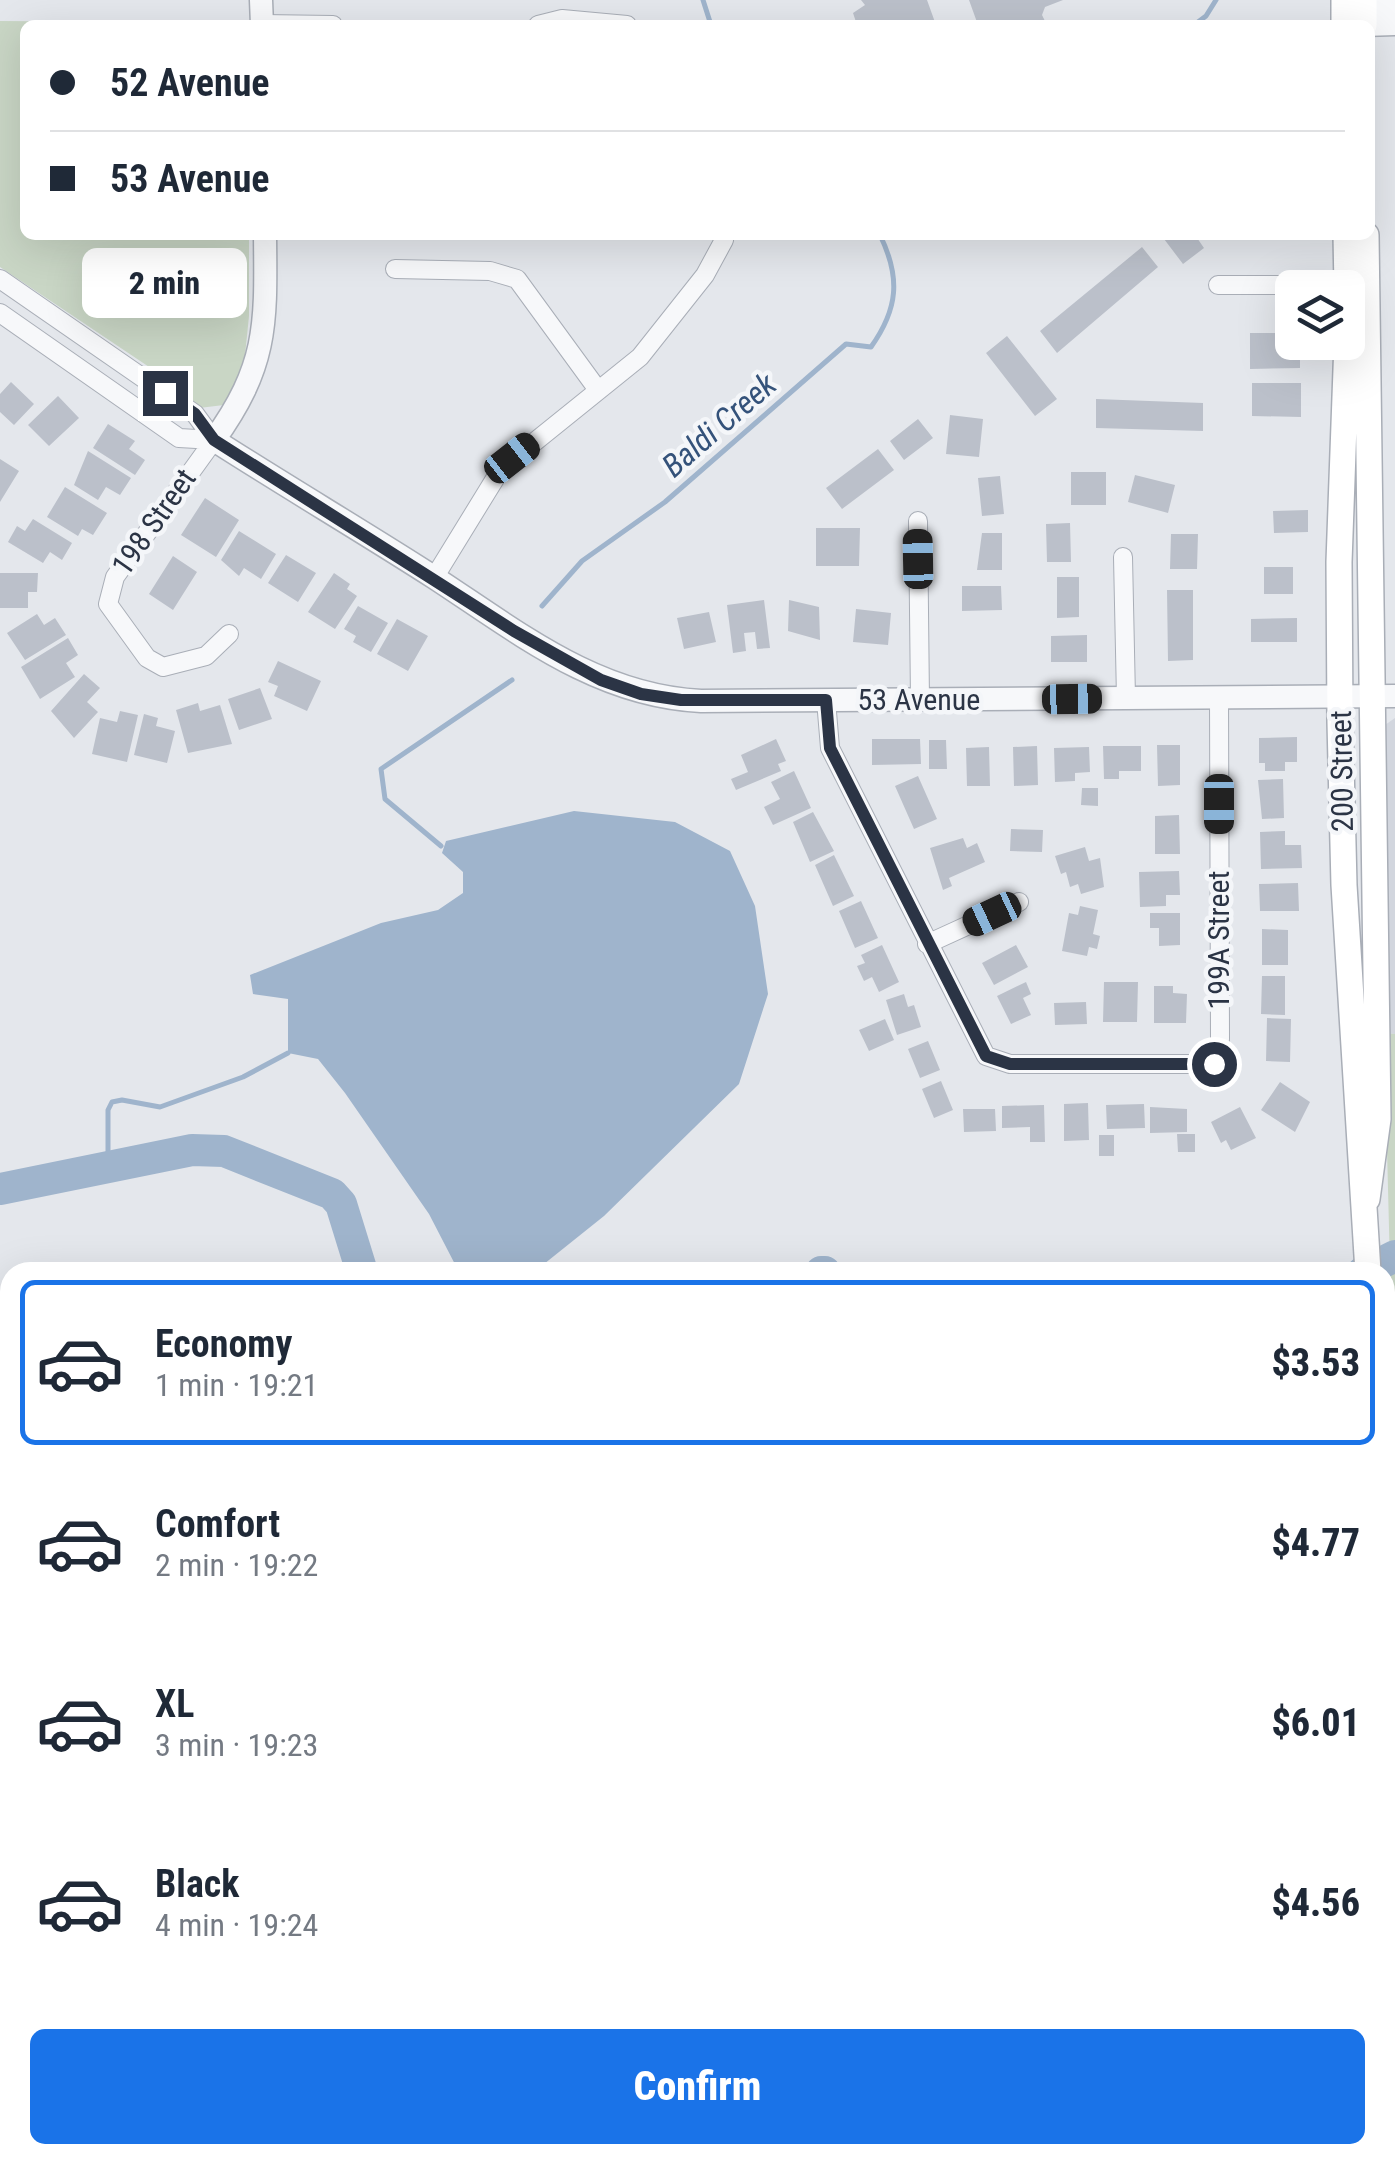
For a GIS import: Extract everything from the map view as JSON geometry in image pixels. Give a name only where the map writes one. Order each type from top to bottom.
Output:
[{"type":"main road","name":"200 Street","points":[[1347,240],[1351,270]]},
{"type":"main road","name":"200 Street","points":[[1357,270],[1365,240]]},
{"type":"main road","name":"200 Street","points":[[1345,360],[1338,562],[1344,884],[1368,1262]]},
{"type":"main road","name":"200 Street","points":[[1358,360],[1383,696],[1378,1119],[1367,1212]]},
{"type":"street","points":[[1355,13],[1395,4]]},
{"type":"street","points":[[1355,13],[1395,24]]},
{"type":"street","name":"198 Street","points":[[229,634],[206,656],[163,667],[146,658],[108,604],[114,577],[244,397],[256,368],[265,315],[265,240]]},
{"type":"street","points":[[434,578],[501,469],[650,346],[705,275],[724,240]]},
{"type":"street","points":[[395,269],[490,271],[517,280],[598,390]]},
{"type":"street","name":"53 Avenue","points":[[0,279],[195,414],[214,440],[533,642],[619,687],[681,700],[1383,696]]},
{"type":"street","points":[[1218,285],[1275,285]]},
{"type":"street","name":"53 Avenue","points":[[0,313],[178,438],[214,440]]},
{"type":"street","points":[[918,521],[920,701]]},
{"type":"street","points":[[1123,557],[1126,698]]},
{"type":"street","name":"199A Street","points":[[927,944],[980,1050],[1010,1064],[1214,1064],[1220,1039],[1218,696]]},
{"type":"street","points":[[826,700],[830,748],[927,944],[1019,902]]},
{"type":"shaded area","points":[[1395,718],[1395,1034],[1384,1033],[1385,725]]},
{"type":"green space","points":[[0,21],[20,21],[20,240],[249,240],[249,316],[243,375],[224,405],[199,408],[177,393],[173,383],[0,267]]},
{"type":"green space","points":[[1384,1033],[1395,1034],[1395,1262],[1390,1262]]},
{"type":"water","points":[[574,811],[675,822],[730,851],[755,906],[768,994],[739,1084],[604,1216],[546,1262],[454,1262],[429,1214],[345,1093],[318,1059],[288,1053],[288,999],[253,994],[250,975],[381,923],[438,910],[463,893],[463,872],[442,853],[446,841]]},
{"type":"building","points":[[861,0],[927,0],[934,20],[855,20],[853,13],[865,5]]},
{"type":"building","points":[[969,0],[1063,0],[1045,7],[1044,20],[976,20]]},
{"type":"building","points":[[1165,240],[1198,240],[1204,248],[1183,264]]},
{"type":"building","points":[[1142,247],[1158,267],[1057,353],[1040,331]]},
{"type":"building","points":[[1250,333],[1275,333],[1275,360],[1300,360],[1300,368],[1250,369]]},
{"type":"building","points":[[1007,336],[1057,399],[1035,416],[986,353]]},
{"type":"building","points":[[11,382],[34,404],[14,425],[0,412],[0,394]]},
{"type":"building","points":[[1252,383],[1301,383],[1301,417],[1252,416]]},
{"type":"building","points":[[58,396],[79,418],[49,446],[28,425]]},
{"type":"building","points":[[1096,399],[1203,403],[1203,431],[1096,428]]},
{"type":"building","points":[[950,415],[983,419],[979,457],[946,454]]},
{"type":"building","points":[[918,419],[933,438],[904,460],[890,441]]},
{"type":"building","points":[[108,424],[135,441],[129,449],[145,460],[135,475],[93,448]]},
{"type":"building","points":[[878,449],[894,470],[842,509],[826,488]]},
{"type":"building","points":[[88,451],[131,478],[120,495],[106,487],[98,500],[74,485]]},
{"type":"building","points":[[0,459],[19,471],[0,502]]},
{"type":"building","points":[[1071,472],[1106,472],[1106,505],[1071,505]]},
{"type":"building","points":[[1135,475],[1175,485],[1168,513],[1128,502]]},
{"type":"building","points":[[1000,476],[1004,514],[982,516],[978,478]]},
{"type":"building","points":[[65,487],[107,513],[93,535],[82,529],[78,536],[47,517]]},
{"type":"building","points":[[205,498],[239,520],[216,557],[181,535]]},
{"type":"building","points":[[1308,510],[1308,532],[1274,533],[1273,511]]},
{"type":"building","points":[[33,519],[72,543],[62,560],[50,552],[43,563],[8,542],[17,526],[25,531]]},
{"type":"building","points":[[1070,523],[1071,562],[1047,562],[1046,524]]},
{"type":"building","points":[[816,528],[860,528],[859,566],[816,566]]},
{"type":"building","points":[[239,531],[276,554],[261,579],[244,568],[239,576],[221,560]]},
{"type":"building","points":[[982,533],[1002,533],[1002,570],[977,570]]},
{"type":"building","points":[[1171,534],[1198,534],[1197,569],[1170,569]]},
{"type":"building","points":[[286,555],[316,573],[298,602],[268,583]]},
{"type":"building","points":[[173,556],[197,572],[173,610],[149,594]]},
{"type":"building","points":[[1264,567],[1293,567],[1293,594],[1264,594]]},
{"type":"building","points":[[0,573],[38,573],[37,592],[28,592],[28,608],[0,608]]},
{"type":"building","points":[[334,573],[350,584],[347,589],[357,596],[335,629],[308,612]]},
{"type":"building","points":[[1057,577],[1079,577],[1079,617],[1057,618]]},
{"type":"building","points":[[962,586],[1001,586],[1002,610],[962,611]]},
{"type":"building","points":[[1167,590],[1193,590],[1193,660],[1168,661]]},
{"type":"building","points":[[764,600],[770,648],[757,649],[755,632],[744,633],[746,651],[733,653],[727,605]]},
{"type":"building","points":[[789,600],[819,607],[820,640],[788,631]]},
{"type":"building","points":[[358,606],[388,623],[371,652],[353,642],[356,636],[344,629]]},
{"type":"building","points":[[856,609],[891,613],[888,645],[853,642]]},
{"type":"building","points":[[709,612],[716,642],[684,649],[677,618]]},
{"type":"building","points":[[37,614],[44,625],[55,618],[66,635],[25,660],[7,633]]},
{"type":"building","points":[[1297,618],[1297,642],[1251,642],[1251,619]]},
{"type":"building","points":[[397,619],[428,636],[408,671],[377,654]]},
{"type":"building","points":[[1087,635],[1087,662],[1051,662],[1051,636]]},
{"type":"building","points":[[68,638],[78,655],[66,663],[75,677],[40,699],[21,667]]},
{"type":"building","points":[[278,661],[321,681],[307,711],[274,696],[278,686],[268,682]]},
{"type":"building","points":[[84,674],[100,688],[87,702],[98,712],[74,738],[51,711]]},
{"type":"building","points":[[260,688],[272,719],[239,730],[228,699]]},
{"type":"building","points":[[198,703],[200,711],[220,705],[232,744],[188,753],[176,710]]},
{"type":"building","points":[[120,711],[138,715],[127,762],[92,754],[100,718],[117,722]]},
{"type":"building","points":[[144,714],[158,718],[156,726],[175,731],[167,763],[134,755]]},
{"type":"building","points":[[1297,737],[1297,762],[1285,762],[1285,771],[1265,771],[1265,763],[1259,763],[1259,738]]},
{"type":"building","points":[[776,739],[786,761],[778,764],[781,771],[736,790],[731,779],[748,772],[741,755]]},
{"type":"building","points":[[872,739],[920,739],[921,764],[872,765]]},
{"type":"building","points":[[929,740],[946,740],[947,769],[929,769]]},
{"type":"building","points":[[1157,745],[1180,745],[1180,785],[1158,786]]},
{"type":"building","points":[[1037,746],[1038,785],[1014,786],[1013,747]]},
{"type":"building","points":[[1103,746],[1141,746],[1141,771],[1119,771],[1119,779],[1104,779]]},
{"type":"building","points":[[989,747],[990,786],[967,786],[966,748]]},
{"type":"building","points":[[1089,747],[1090,772],[1075,773],[1075,781],[1055,782],[1054,748]]},
{"type":"building","points":[[794,771],[811,808],[773,825],[764,807],[780,799],[771,782]]},
{"type":"building","points":[[918,776],[937,819],[914,829],[895,786]]},
{"type":"building","points":[[1283,779],[1284,818],[1262,819],[1258,780]]},
{"type":"building","points":[[1082,788],[1098,788],[1098,806],[1081,805]]},
{"type":"building","points":[[813,812],[834,851],[810,862],[793,822]]},
{"type":"building","points":[[1179,815],[1180,854],[1155,854],[1155,816]]},
{"type":"building","points":[[1011,829],[1043,830],[1042,852],[1010,851]]},
{"type":"building","points":[[1285,831],[1285,845],[1301,845],[1302,868],[1261,869],[1260,832]]},
{"type":"building","points":[[963,838],[967,848],[977,843],[985,862],[949,878],[952,886],[943,890],[930,848]]},
{"type":"building","points":[[1085,847],[1089,861],[1100,858],[1104,887],[1081,894],[1078,884],[1070,887],[1066,872],[1061,874],[1055,856]]},
{"type":"building","points":[[834,855],[854,896],[833,906],[815,865]]},
{"type":"building","points":[[1179,871],[1180,895],[1166,895],[1166,906],[1140,907],[1139,872]]},
{"type":"building","points":[[1298,883],[1299,911],[1260,911],[1259,884]]},
{"type":"building","points":[[861,901],[878,938],[855,948],[839,911]]},
{"type":"building","points":[[1080,906],[1098,910],[1093,934],[1100,936],[1097,949],[1089,947],[1087,956],[1062,951],[1069,913],[1078,915]]},
{"type":"building","points":[[1150,913],[1180,913],[1180,945],[1159,946],[1159,928],[1150,928]]},
{"type":"building","points":[[1262,929],[1288,930],[1288,965],[1262,965]]},
{"type":"building","points":[[882,945],[899,982],[879,992],[872,977],[864,981],[857,966],[865,963],[861,955]]},
{"type":"building","points":[[1016,945],[1028,967],[994,985],[982,963]]},
{"type":"building","points":[[1262,976],[1285,976],[1285,1015],[1261,1014]]},
{"type":"building","points":[[1026,982],[1031,994],[1023,998],[1031,1015],[1011,1024],[997,996]]},
{"type":"building","points":[[1104,982],[1138,982],[1137,1022],[1103,1022]]},
{"type":"building","points":[[1154,986],[1173,986],[1173,993],[1187,994],[1186,1023],[1154,1023]]},
{"type":"building","points":[[904,994],[908,1007],[914,1005],[921,1027],[897,1035],[886,1000]]},
{"type":"building","points":[[1086,1002],[1087,1024],[1055,1025],[1054,1003]]},
{"type":"building","points":[[1267,1018],[1291,1019],[1290,1062],[1266,1061]]},
{"type":"building","points":[[885,1019],[894,1040],[869,1051],[859,1030]]},
{"type":"building","points":[[928,1041],[940,1070],[920,1078],[908,1049]]},
{"type":"building","points":[[941,1081],[953,1110],[934,1118],[922,1089]]},
{"type":"building","points":[[1280,1082],[1310,1102],[1295,1132],[1261,1110]]},
{"type":"building","points":[[1088,1103],[1089,1140],[1064,1141],[1064,1104]]},
{"type":"building","points":[[1144,1104],[1145,1128],[1107,1129],[1106,1105]]},
{"type":"building","points":[[1044,1105],[1045,1142],[1030,1142],[1030,1127],[1002,1128],[1002,1106]]},
{"type":"building","points":[[1150,1107],[1187,1109],[1187,1132],[1150,1133]]},
{"type":"building","points":[[1240,1107],[1256,1138],[1231,1150],[1226,1140],[1221,1143],[1211,1122]]},
{"type":"building","points":[[963,1109],[995,1109],[996,1131],[964,1132]]},
{"type":"building","points":[[1177,1134],[1195,1134],[1195,1152],[1178,1152]]},
{"type":"building","points":[[1099,1135],[1114,1135],[1114,1156],[1099,1156]]},
{"type":"waterway","points":[[703,0],[709,20]]},
{"type":"waterway","name":"Baldi Creek","points":[[1201,20],[1216,0]]},
{"type":"waterway","name":"Baldi Creek","points":[[542,606],[582,561],[665,502],[846,344],[871,347],[887,320],[894,293],[891,265],[882,240]]},
{"type":"waterway","name":"Baldi Creek","points":[[441,846],[385,799],[381,769],[512,680]]},
{"type":"waterway","name":"Baldi Creek","points":[[108,1170],[108,1110],[112,1102],[122,1100],[160,1107],[243,1077],[288,1053]]},
{"type":"waterway","points":[[0,1189],[192,1150],[224,1151],[332,1194],[341,1204],[359,1262]]},
{"type":"waterway","points":[[1383,1262],[1395,1256]]},
{"type":"route","points":[[165,393],[195,414],[214,440],[583,672],[662,698],[826,700],[830,748],[986,1056],[1010,1064],[1214,1064]]}]
